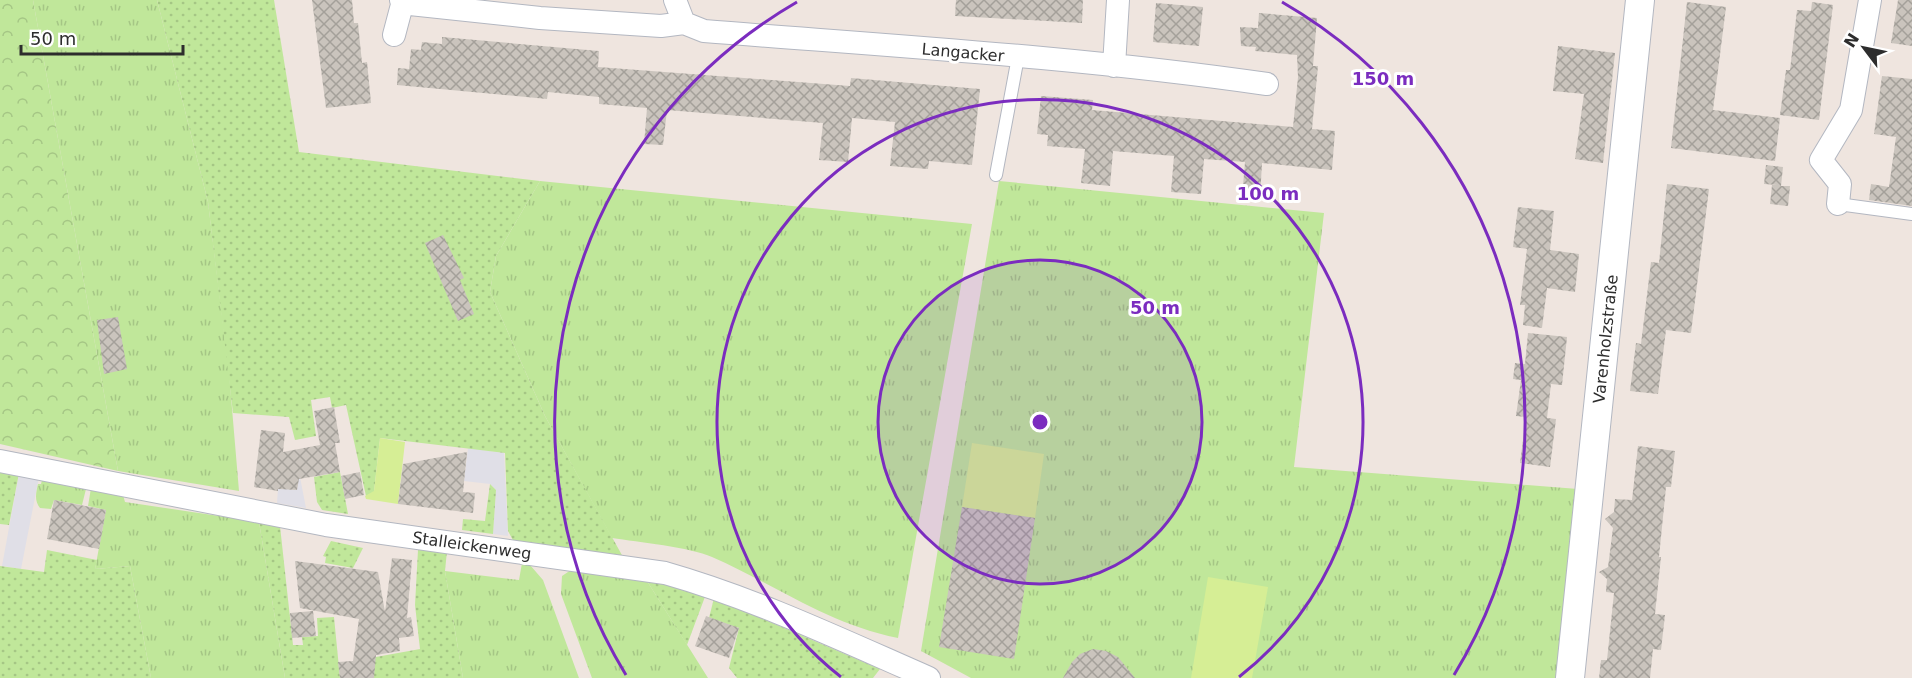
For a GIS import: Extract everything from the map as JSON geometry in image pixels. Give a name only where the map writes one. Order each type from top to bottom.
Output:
[{"type":"street","points":[[393,35],[402,0],[540,18],[661,26],[684,23],[675,0]]},
{"type":"street","points":[[1114,66],[1118,0]]},
{"type":"street","name":"Varenholzstraße","points":[[1570,678],[1640,0]]},
{"type":"street","points":[[1838,204],[1840,184],[1821,159],[1851,111],[1870,0]]},
{"type":"street","name":"Langacker","points":[[684,23],[704,31],[1114,66],[1267,84]]},
{"type":"street","name":"Stalleickenweg","points":[[0,461],[326,525],[602,562],[665,573],[713,587],[806,623],[929,678]]},
{"type":"lane","points":[[996,175],[1018,57]]},
{"type":"lane","points":[[1838,204],[1912,214]]},
{"type":"shaded area","points":[[468,448],[504,453],[508,536],[493,534],[496,490],[490,484],[464,481]]},
{"type":"shaded area","points":[[299,472],[306,508],[277,503],[278,488],[297,490]]},
{"type":"shaded area","points":[[19,473],[39,477],[21,569],[2,566]]},
{"type":"green space","points":[[0,0],[33,0],[118,471],[0,444]]},
{"type":"green space","points":[[33,0],[157,0],[208,202],[229,373],[239,491],[118,471]]},
{"type":"green space","points":[[157,0],[274,0],[299,152],[540,181],[496,256],[490,292],[545,416],[623,557],[515,544],[508,531],[505,453],[380,438],[374,492],[366,496],[346,405],[332,408],[330,397],[311,400],[316,436],[295,440],[289,417],[233,413],[208,202]]},
{"type":"green space","points":[[540,181],[972,224],[898,638],[873,632],[825,614],[702,553],[612,538],[545,416],[490,292],[496,256]]},
{"type":"green space","points":[[999,181],[1324,213],[1294,467],[1578,489],[1560,678],[971,678],[921,651]]},
{"type":"green space","points":[[380,438],[405,442],[398,504],[366,499],[365,496],[374,491]]},
{"type":"green space","points":[[972,443],[1044,454],[1035,518],[962,507]]},
{"type":"green space","points":[[0,470],[19,473],[9,525],[0,524]]},
{"type":"green space","points":[[340,472],[348,514],[322,510],[317,502],[314,477]]},
{"type":"green space","points":[[42,480],[86,489],[82,505],[54,500],[51,509],[40,508],[36,493],[38,484],[41,484]]},
{"type":"green space","points":[[490,484],[496,490],[493,534],[462,530],[463,519],[485,521]]},
{"type":"green space","points":[[91,488],[123,495],[125,502],[259,522],[285,678],[151,678],[130,566],[95,569],[106,510],[88,506]]},
{"type":"green space","points":[[259,522],[280,526],[293,645],[303,645],[302,637],[318,636],[317,618],[334,617],[340,678],[285,678]]},
{"type":"green space","points":[[331,541],[363,548],[353,568],[325,563],[326,557],[323,556]]},
{"type":"green space","points":[[47,550],[97,560],[95,569],[130,566],[151,678],[0,678],[0,566],[44,572]]},
{"type":"green space","points":[[418,550],[447,551],[445,571],[463,678],[356,678],[354,661],[420,649],[415,605]]},
{"type":"green space","points":[[522,563],[530,565],[543,580],[579,678],[463,678],[445,571],[519,580]]},
{"type":"green space","points":[[574,568],[647,581],[708,678],[592,678],[561,594],[562,576]]},
{"type":"green space","points":[[1208,577],[1268,587],[1252,678],[1191,678]]},
{"type":"green space","points":[[647,581],[666,582],[706,594],[687,645]]},
{"type":"green space","points":[[714,598],[880,669],[873,678],[737,678],[729,668],[739,628],[709,618]]},
{"type":"building","points":[[312,0],[352,0],[354,23],[358,23],[362,63],[367,62],[371,103],[326,108]]},
{"type":"building","points":[[956,0],[1083,0],[1082,23],[955,16]]},
{"type":"building","points":[[1898,0],[1912,0],[1912,46],[1891,43]]},
{"type":"building","points":[[1687,2],[1726,7],[1713,110],[1780,118],[1775,161],[1671,148]]},
{"type":"building","points":[[1812,2],[1833,5],[1819,120],[1780,115],[1786,70],[1790,70],[1797,10],[1811,11]]},
{"type":"building","points":[[1156,3],[1203,7],[1199,46],[1153,42]]},
{"type":"building","points":[[1259,13],[1317,18],[1313,66],[1318,66],[1312,129],[1335,131],[1332,170],[1262,163],[1260,199],[1242,197],[1245,162],[1204,159],[1201,194],[1171,192],[1174,156],[1113,151],[1110,186],[1081,183],[1085,149],[1047,146],[1048,135],[1037,134],[1041,96],[1093,100],[1092,110],[1293,127],[1298,77],[1297,55],[1255,51],[1256,47],[1241,46],[1240,27],[1258,28]]},
{"type":"building","points":[[442,37],[599,51],[598,67],[850,86],[851,78],[980,89],[972,165],[929,161],[928,169],[890,166],[895,122],[852,118],[848,162],[819,160],[823,123],[667,110],[663,145],[644,144],[647,108],[599,104],[599,97],[548,92],[547,99],[397,85],[398,68],[409,69],[411,49],[421,50],[422,42],[442,44]]},
{"type":"building","points":[[1558,46],[1615,53],[1603,163],[1575,159],[1584,94],[1553,91]]},
{"type":"building","points":[[1882,76],[1912,79],[1912,206],[1869,200],[1871,184],[1889,187],[1896,137],[1874,134]]},
{"type":"building","points":[[1766,165],[1783,167],[1781,186],[1790,186],[1788,206],[1770,204],[1772,185],[1777,185],[1764,184]]},
{"type":"building","points":[[1667,184],[1709,189],[1691,333],[1666,330],[1658,394],[1630,391],[1636,343],[1641,344],[1651,262],[1659,263]]},
{"type":"building","points":[[1518,207],[1554,211],[1550,250],[1579,254],[1575,292],[1547,288],[1542,328],[1523,325],[1525,305],[1520,305],[1527,249],[1513,247]]},
{"type":"building","points":[[443,235],[464,278],[460,280],[474,314],[458,321],[425,243]]},
{"type":"building","points":[[118,317],[127,369],[104,374],[97,320]]},
{"type":"building","points":[[1528,333],[1567,337],[1562,385],[1551,384],[1547,418],[1556,419],[1550,467],[1520,463],[1526,417],[1516,416],[1521,380],[1513,379],[1515,363],[1525,364]]},
{"type":"building","points":[[334,407],[340,443],[335,443],[340,472],[299,479],[297,490],[278,489],[278,491],[254,487],[261,430],[285,433],[283,452],[320,445],[314,411]]},
{"type":"building","points":[[1638,446],[1675,451],[1671,487],[1666,487],[1659,557],[1661,557],[1655,614],[1665,615],[1661,650],[1653,649],[1650,678],[1599,678],[1601,660],[1607,660],[1614,593],[1606,592],[1607,579],[1599,572],[1608,567],[1613,528],[1605,519],[1614,512],[1615,499],[1632,500]]},
{"type":"building","points":[[467,452],[463,492],[475,493],[473,513],[398,504],[403,464]]},
{"type":"building","points":[[360,472],[364,495],[345,499],[341,476]]},
{"type":"building","points":[[54,500],[106,510],[99,549],[47,539]]},
{"type":"building","points":[[962,507],[1035,518],[1014,659],[939,647]]},
{"type":"building","points":[[392,558],[412,560],[407,618],[411,617],[414,636],[399,638],[400,651],[376,655],[374,678],[340,678],[338,662],[353,661],[359,619],[300,608],[295,561],[378,572],[385,612]]},
{"type":"building","points":[[313,611],[316,636],[292,638],[290,613]]},
{"type":"building","points":[[706,616],[739,628],[729,658],[695,646]]},
{"type":"building","points":[[1093,649],[1106,651],[1118,657],[1135,678],[1063,678],[1072,662],[1080,654]]}]
